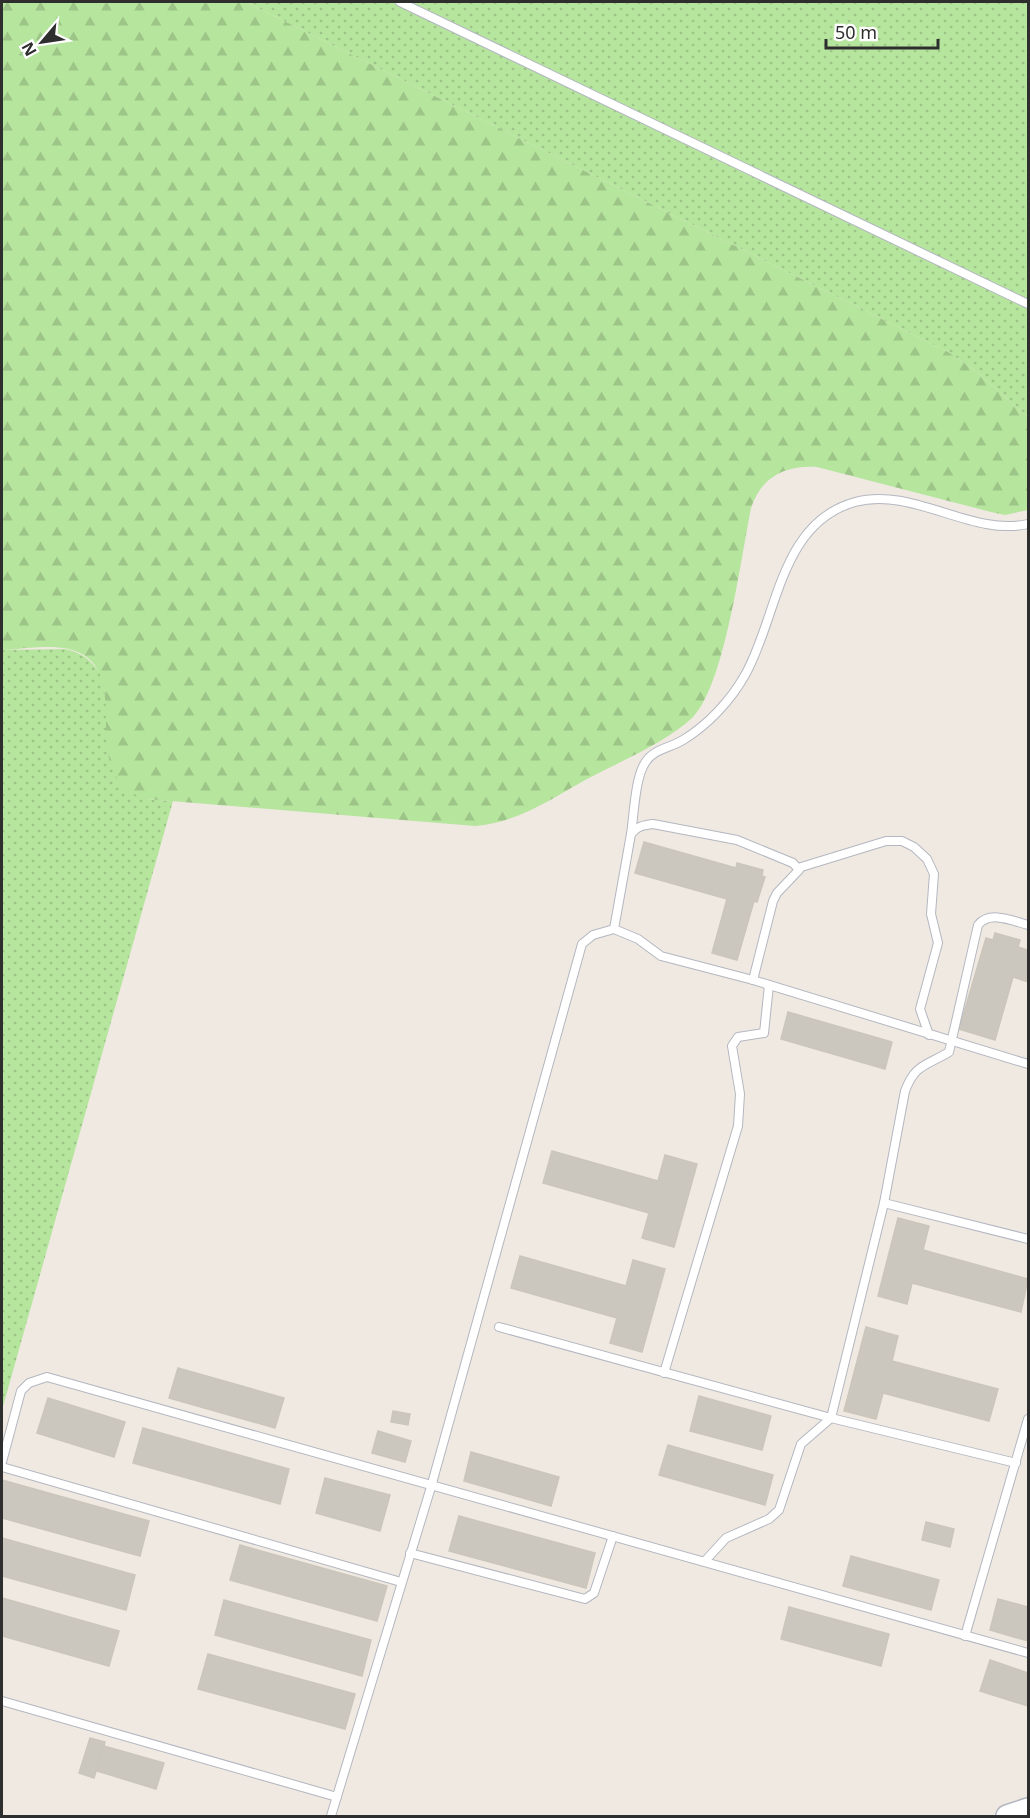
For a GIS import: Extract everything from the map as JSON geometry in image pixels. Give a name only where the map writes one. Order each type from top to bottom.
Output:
[{"type":"main road","points":[[1007,1816],[1029,1809]]},
{"type":"lane","points":[[400,2],[1029,304]]},
{"type":"lane","points":[[614,929],[644,764],[653,754],[691,734],[719,709],[735,690],[757,652],[795,551],[825,517],[853,502],[882,498],[998,526],[1029,524]]},
{"type":"lane","points":[[631,834],[643,825],[653,824],[737,840],[793,863],[798,868]]},
{"type":"lane","points":[[753,980],[773,901],[798,868],[886,841],[902,841],[915,847],[927,859],[934,874],[931,914],[938,943],[920,1009],[929,1035]]},
{"type":"lane","points":[[705,1561],[726,1538],[769,1519],[779,1510],[801,1444],[831,1418],[884,1203],[904,1091],[911,1074],[918,1067],[949,1052],[978,925],[982,920],[990,917],[1029,925]]},
{"type":"lane","points":[[331,1816],[431,1487],[582,944],[593,935],[614,929],[638,939],[661,956],[753,980],[1029,1064]]},
{"type":"lane","points":[[664,1373],[738,1126],[740,1094],[732,1046],[738,1037],[764,1033],[769,985]]},
{"type":"lane","points":[[884,1203],[1029,1239]]},
{"type":"lane","points":[[499,1327],[831,1418],[1017,1463]]},
{"type":"lane","points":[[2,1462],[21,1391],[29,1383],[47,1377],[431,1487],[705,1561],[1029,1653]]},
{"type":"lane","points":[[965,1636],[1029,1419]]},
{"type":"lane","points":[[2,1467],[401,1582]]},
{"type":"lane","points":[[410,1552],[585,1599],[594,1593],[613,1536]]},
{"type":"lane","points":[[2,1701],[337,1797]]},
{"type":"green space","points":[[2,2],[246,2],[948,352],[973,369],[1028,417],[1028,510],[1005,515],[817,467],[795,468],[776,475],[761,488],[751,508],[723,649],[704,701],[693,717],[670,735],[642,751],[547,802],[505,820],[475,826],[146,799],[125,787],[113,770],[108,749],[103,684],[95,666],[80,653],[62,648],[2,650]]},
{"type":"green space","points":[[246,2],[1028,2],[1028,417],[973,369],[948,352]]},
{"type":"green space","points":[[65,649],[85,657],[100,673],[146,799],[173,801],[2,1410],[2,650]]},
{"type":"building","points":[[644,842],[736,868],[737,863],[763,870],[762,876],[765,877],[757,902],[754,901],[737,960],[712,953],[727,899],[635,873]]},
{"type":"building","points":[[995,933],[1020,940],[1018,947],[1028,950],[1028,982],[1013,977],[995,1040],[959,1029],[986,938],[993,940]]},
{"type":"building","points":[[788,1012],[892,1042],[885,1069],[781,1039]]},
{"type":"building","points":[[552,1151],[658,1181],[665,1155],[697,1164],[674,1247],[642,1238],[649,1213],[543,1183]]},
{"type":"building","points":[[898,1218],[929,1226],[923,1250],[1028,1279],[1021,1312],[912,1283],[907,1304],[878,1296]]},
{"type":"building","points":[[520,1256],[626,1286],[633,1260],[665,1269],[642,1352],[610,1343],[617,1318],[511,1288]]},
{"type":"building","points":[[866,1327],[898,1336],[892,1361],[998,1389],[989,1421],[883,1393],[876,1419],[844,1411]]},
{"type":"building","points":[[178,1368],[284,1398],[275,1428],[169,1398]]},
{"type":"building","points":[[699,1396],[771,1416],[762,1450],[690,1431]]},
{"type":"building","points":[[48,1398],[125,1422],[114,1457],[37,1433]]},
{"type":"building","points":[[393,1411],[410,1414],[408,1425],[391,1422]]},
{"type":"building","points":[[143,1428],[289,1469],[280,1504],[133,1463]]},
{"type":"building","points":[[378,1431],[411,1441],[405,1462],[372,1453]]},
{"type":"building","points":[[668,1445],[773,1475],[765,1505],[659,1475]]},
{"type":"building","points":[[471,1452],[559,1477],[551,1506],[464,1481]]},
{"type":"building","points":[[325,1478],[390,1495],[380,1531],[316,1513]]},
{"type":"building","points":[[2,1480],[149,1521],[140,1556],[2,1518]]},
{"type":"building","points":[[459,1516],[595,1553],[586,1588],[449,1551]]},
{"type":"building","points":[[926,1522],[954,1529],[950,1547],[922,1540]]},
{"type":"building","points":[[2,1538],[135,1575],[126,1610],[2,1576]]},
{"type":"building","points":[[240,1545],[387,1586],[377,1621],[230,1580]]},
{"type":"building","points":[[851,1556],[939,1580],[931,1610],[843,1586]]},
{"type":"building","points":[[2,1598],[119,1631],[109,1666],[2,1636]]},
{"type":"building","points":[[998,1599],[1028,1607],[1028,1641],[990,1630]]},
{"type":"building","points":[[224,1600],[371,1640],[362,1676],[215,1635]]},
{"type":"building","points":[[789,1607],[889,1634],[881,1666],[781,1639]]},
{"type":"building","points":[[208,1654],[355,1694],[345,1729],[198,1689]]},
{"type":"building","points":[[990,1660],[1028,1673],[1028,1706],[980,1691]]},
{"type":"building","points":[[90,1738],[105,1742],[94,1778],[79,1773]]},
{"type":"building","points":[[104,1746],[164,1763],[156,1789],[97,1771]]}]
